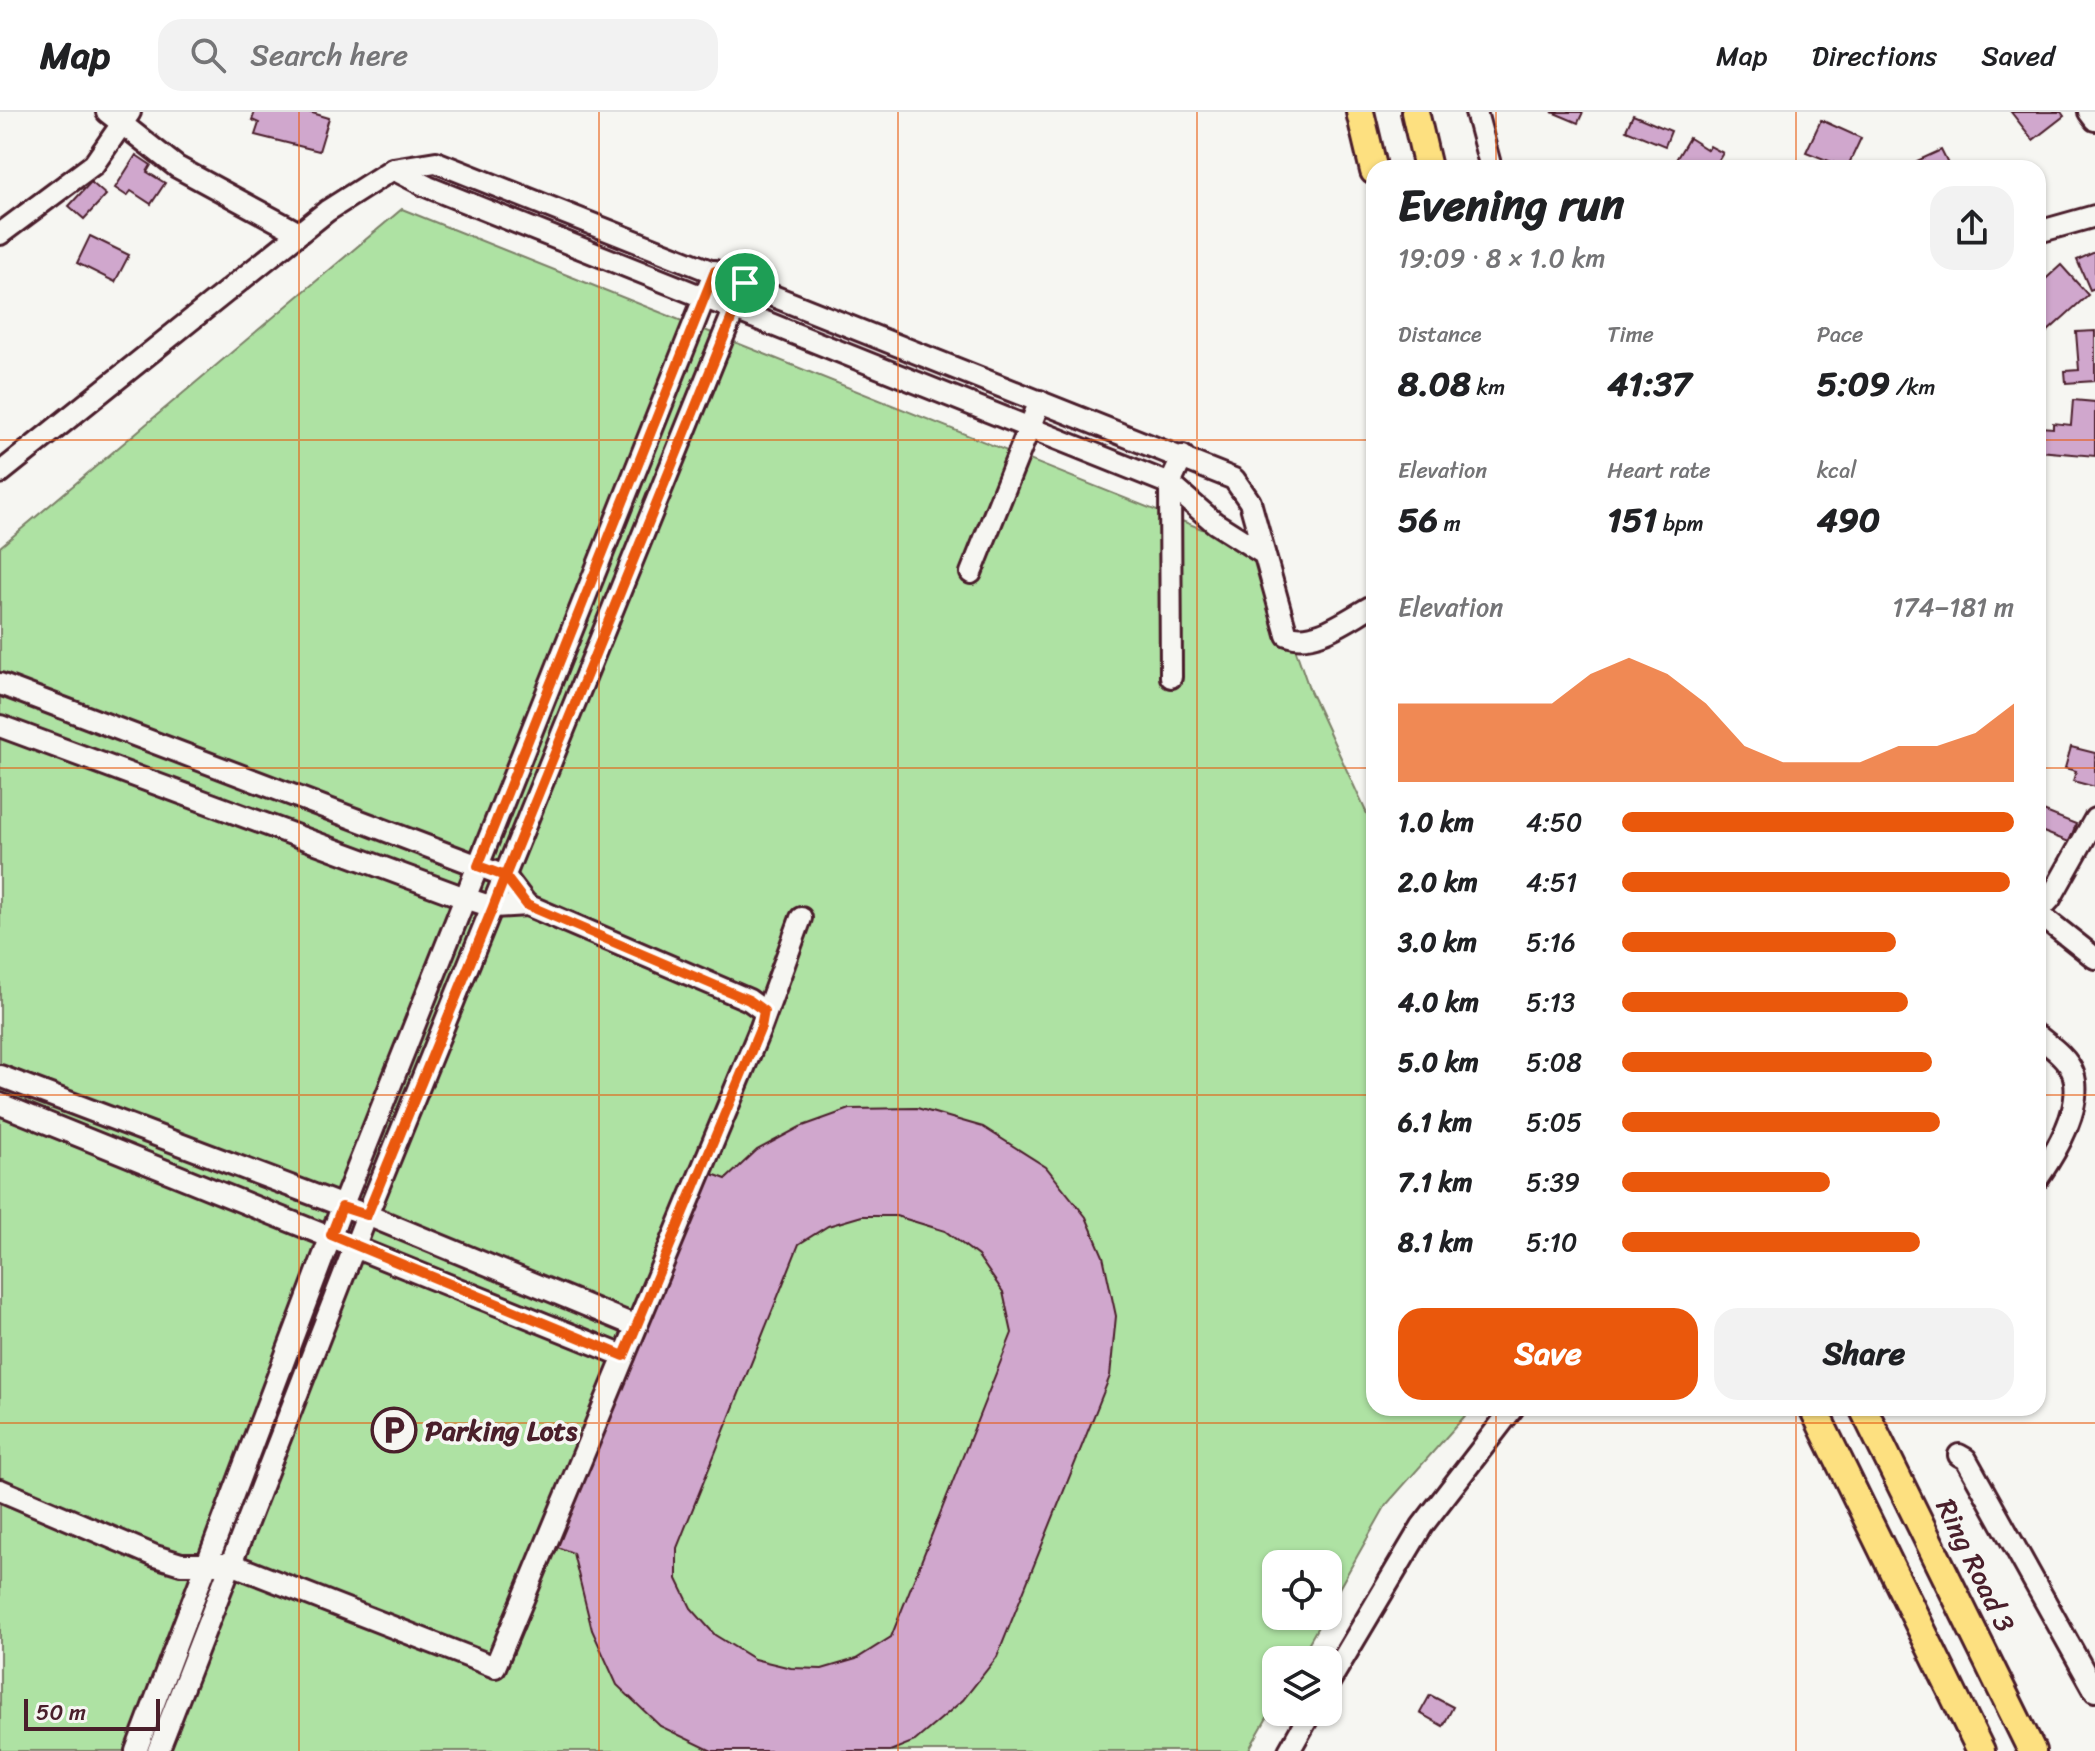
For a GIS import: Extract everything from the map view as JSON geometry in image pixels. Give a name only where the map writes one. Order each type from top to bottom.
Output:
[{"type":"main road","points":[[1360,112],[1371,160]]},
{"type":"main road","points":[[1415,112],[1426,160]]},
{"type":"main road","points":[[1817,1416],[1981,1751]]},
{"type":"main road","name":"Ring Road 3","points":[[1870,1416],[2032,1751]]},
{"type":"street","points":[[107,112],[127,119],[177,167],[299,233]]},
{"type":"street","points":[[1476,112],[1489,160]]},
{"type":"street","points":[[2089,112],[2095,120]]},
{"type":"street","points":[[0,234],[94,164],[127,119]]},
{"type":"street","points":[[0,473],[13,458],[363,185],[393,169],[436,162],[1183,456],[1234,479],[1250,502],[1287,635],[1299,640],[1313,636],[1366,609]]},
{"type":"street","points":[[393,169],[428,187],[734,312],[1170,484],[1215,523],[1264,554]]},
{"type":"street","points":[[2046,230],[2095,216]]},
{"type":"street","points":[[136,1751],[331,1235],[715,271]]},
{"type":"street","points":[[158,1751],[355,1245],[745,283]]},
{"type":"street","points":[[971,573],[1040,401]]},
{"type":"street","points":[[1171,677],[1170,484],[1183,456]]},
{"type":"street","points":[[0,684],[505,876],[527,905]]},
{"type":"street","points":[[0,726],[465,898],[493,907],[527,905],[749,1000],[764,1011]]},
{"type":"street","points":[[2046,904],[2095,819]]},
{"type":"street","points":[[0,1490],[155,1556],[181,1564],[231,1564],[495,1667],[761,1027],[764,1011],[801,918]]},
{"type":"street","points":[[2046,919],[2095,958]]},
{"type":"street","points":[[2046,1043],[2064,1058],[2074,1074],[2072,1112],[2058,1150],[2046,1167]]},
{"type":"street","points":[[0,1076],[367,1215],[636,1326]]},
{"type":"street","points":[[0,1104],[331,1235],[624,1356]]},
{"type":"street","points":[[483,1298],[494,1267]]},
{"type":"street","points":[[1342,1660],[1422,1526],[1507,1416]]},
{"type":"street","points":[[1959,1455],[1966,1459],[2095,1691]]},
{"type":"street","points":[[1289,1751],[1303,1726]]},
{"type":"green space","points":[[402,209],[1262,553],[1310,691],[1366,812],[1366,1416],[1465,1416],[1386,1505],[1342,1583],[1342,1550],[1262,1550],[1262,1630],[1316,1630],[1307,1646],[1262,1646],[1262,1726],[1248,1751],[0,1751],[0,547]]},
{"type":"building","points":[[255,112],[309,112],[329,118],[319,151],[255,135],[259,123],[252,120]]},
{"type":"building","points":[[1552,112],[1583,112],[1578,123]]},
{"type":"building","points":[[2011,112],[2061,112],[2064,116],[2033,140]]},
{"type":"building","points":[[1633,115],[1671,131],[1665,146],[1626,130]]},
{"type":"building","points":[[1821,120],[1861,138],[1851,160],[1826,160],[1806,152]]},
{"type":"building","points":[[1689,138],[1708,150],[1710,146],[1723,153],[1719,160],[1676,160]]},
{"type":"building","points":[[1941,150],[1946,160],[1919,160]]},
{"type":"building","points":[[136,155],[151,165],[147,172],[165,183],[151,204],[131,191],[127,196],[115,188]]},
{"type":"building","points":[[91,182],[106,195],[84,219],[69,206]]},
{"type":"building","points":[[90,236],[129,255],[115,282],[77,263]]},
{"type":"building","points":[[2095,252],[2095,288],[2090,290],[2077,260]]},
{"type":"building","points":[[2061,265],[2088,295],[2047,332],[2046,331],[2046,279]]},
{"type":"building","points":[[2095,331],[2095,381],[2066,383],[2065,371],[2079,370],[2076,332]]},
{"type":"building","points":[[2073,400],[2095,402],[2095,456],[2046,452],[2046,427],[2053,428],[2053,423],[2071,425]]},
{"type":"building","points":[[2071,747],[2095,753],[2095,787],[2073,781],[2076,771],[2065,768]]},
{"type":"building","points":[[2046,812],[2076,824],[2069,842],[2046,833]]},
{"type":"building","points":[[917,1108],[983,1127],[1046,1167],[1086,1217],[1103,1256],[1116,1316],[1110,1376],[997,1657],[963,1700],[915,1741],[890,1751],[712,1751],[660,1726],[617,1685],[592,1630],[573,1553],[552,1545],[707,1172],[726,1179],[757,1150],[800,1127],[850,1109]],"holes":[[[862,1216],[896,1216],[945,1231],[978,1256],[1003,1292],[1012,1333],[891,1637],[856,1659],[822,1669],[791,1668],[754,1659],[715,1635],[691,1608],[677,1579],[677,1548],[799,1244],[828,1226]]]},
{"type":"building","points":[[1430,1695],[1453,1707],[1443,1726],[1420,1713]]},
{"type":"place","name":"Parking Lots","points":[[394,1430]]},
{"type":"route","points":[[745,283],[715,271],[478,866],[505,876],[527,905],[749,1000],[764,1011],[761,1027],[624,1356],[331,1235],[342,1207],[367,1215],[493,907],[505,876],[734,312],[745,283]]}]
